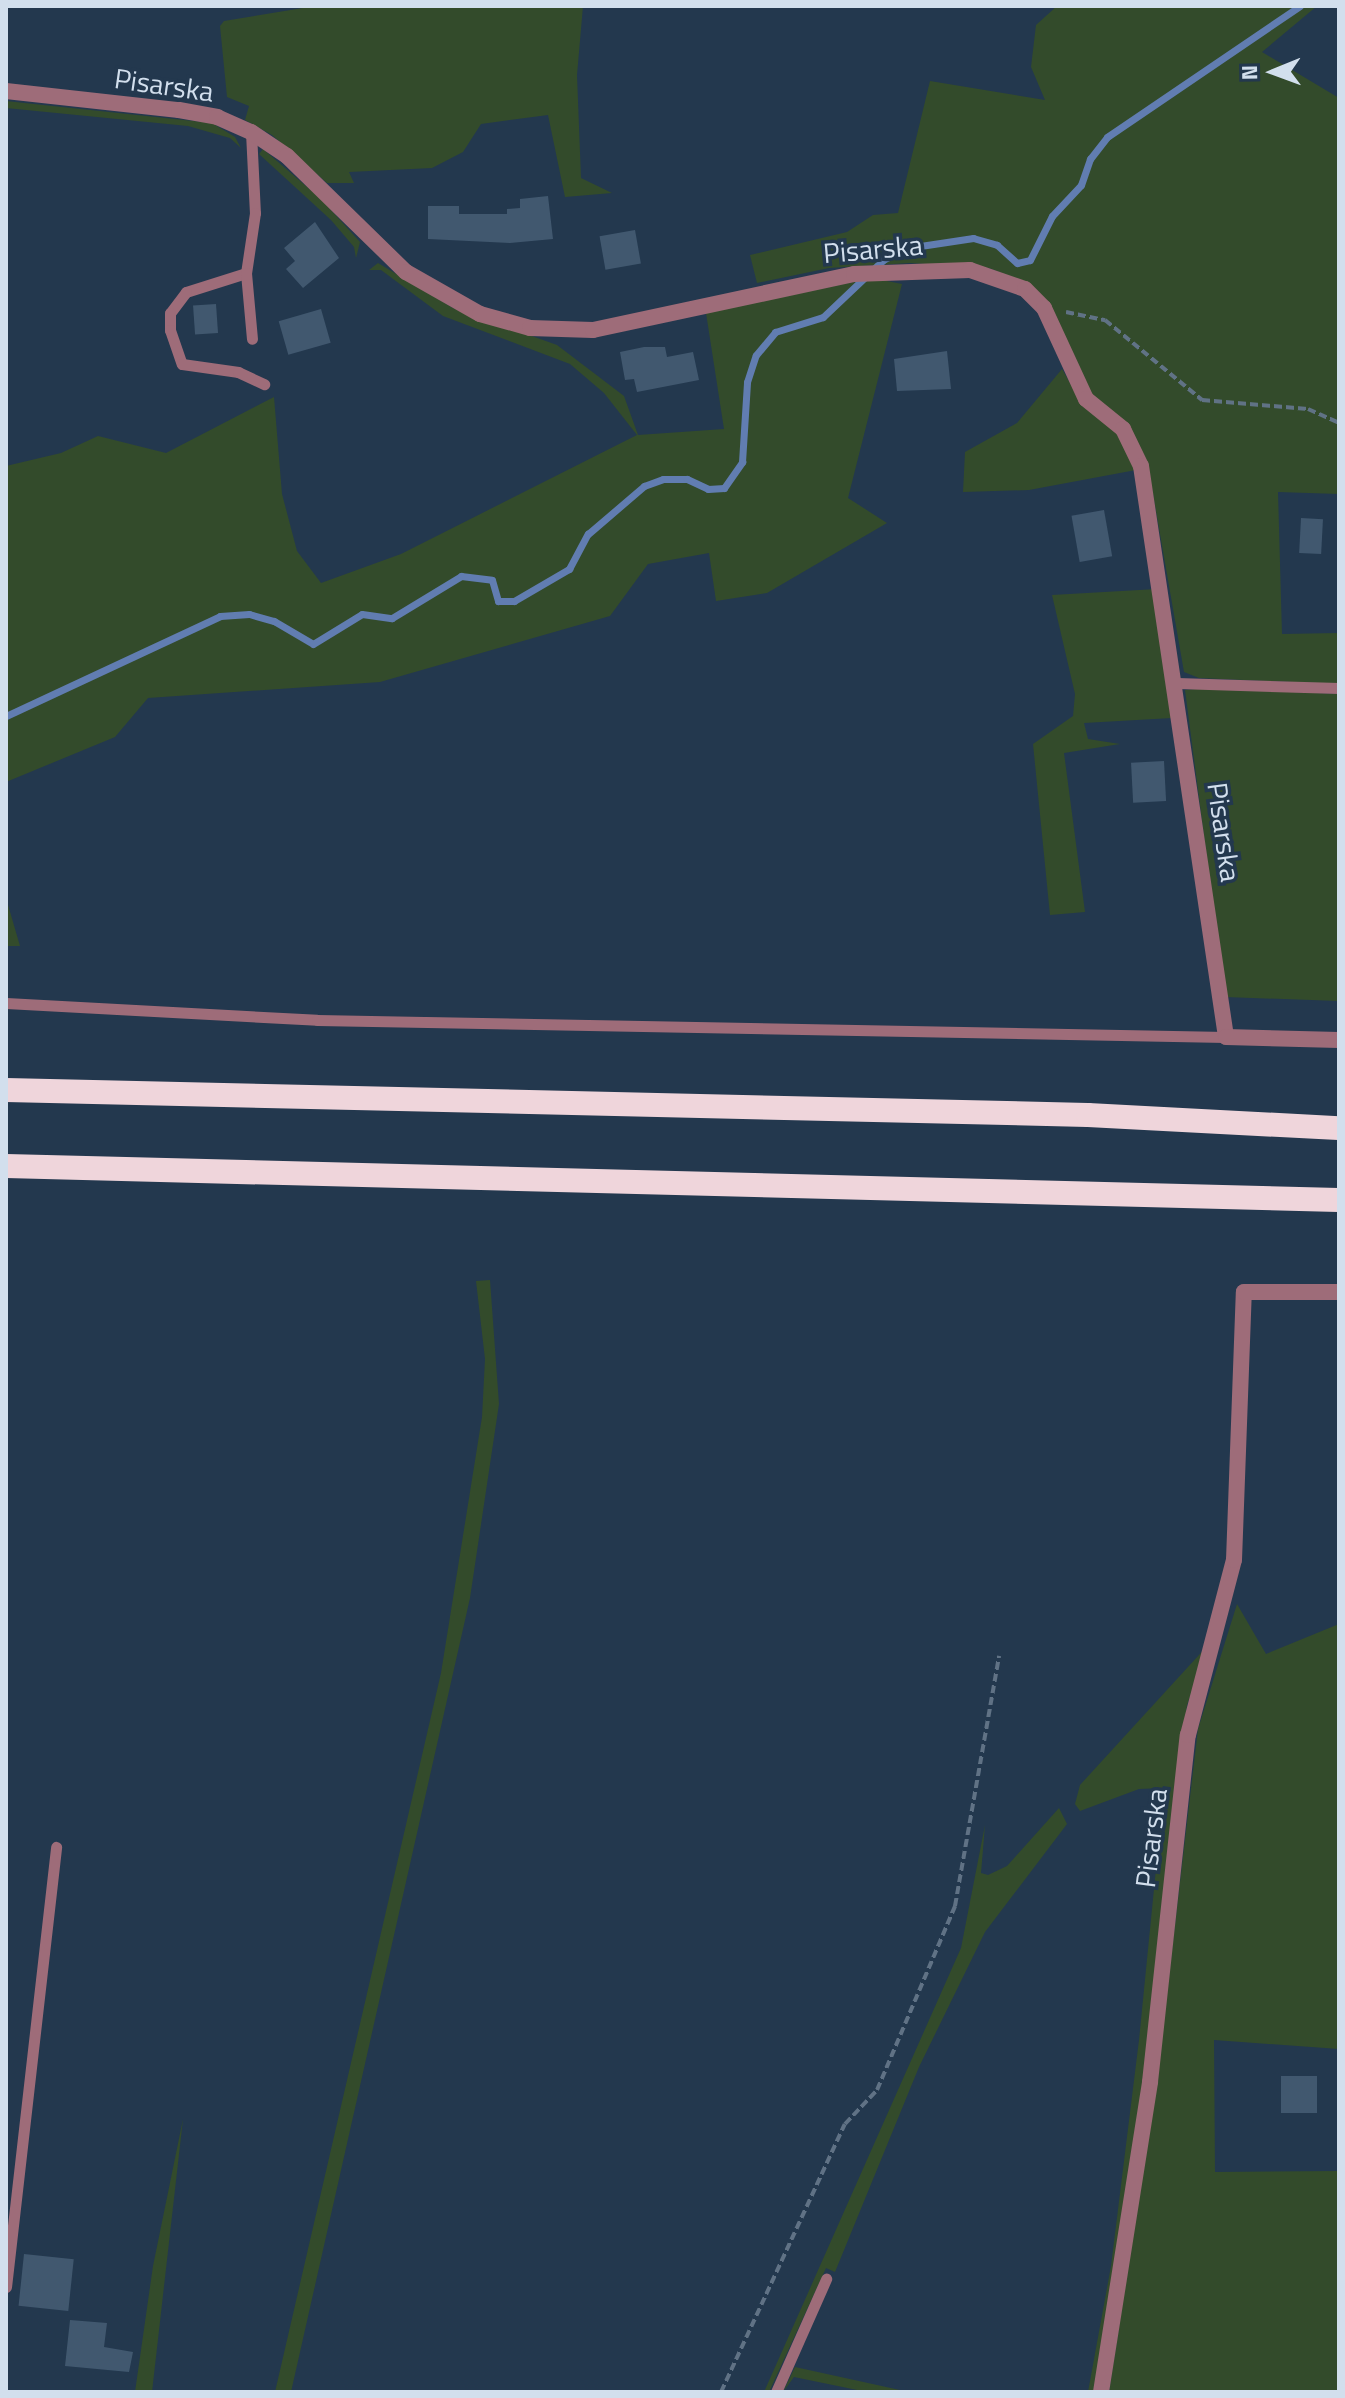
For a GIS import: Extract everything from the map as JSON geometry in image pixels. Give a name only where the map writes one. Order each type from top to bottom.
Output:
[{"type":"highway","points":[[6,1090],[1088,1115],[1339,1128]]},
{"type":"highway","points":[[6,1166],[1339,1200]]},
{"type":"street","name":"Pisarska","points":[[6,91],[179,110],[217,117],[251,132],[287,156],[406,272],[480,314],[530,328],[593,330],[854,274],[948,269],[989,274],[1025,289],[1044,308],[1086,399],[1123,429],[1137,453],[1177,683],[1226,1037]]},
{"type":"street","points":[[1226,1037],[1339,1040]]},
{"type":"street","name":"Pisarska","points":[[1101,2392],[1150,2082],[1188,1735],[1234,1560],[1244,1292],[1339,1292]]},
{"type":"lane","points":[[251,132],[255,213],[246,273],[252,339]]},
{"type":"lane","points":[[246,273],[186,292],[170,313],[171,342],[182,364],[238,372],[264,384]]},
{"type":"lane","points":[[1177,683],[1339,688]]},
{"type":"lane","points":[[6,1003],[317,1020],[1226,1037]]},
{"type":"lane","points":[[6,2287],[56,1847]]},
{"type":"lane","points":[[776,2392],[826,2279]]},
{"type":"path","points":[[1044,308],[1105,320],[1202,400],[1308,409],[1339,423]]},
{"type":"path","points":[[721,2392],[845,2124],[877,2090],[955,1906],[999,1656]]},
{"type":"green space","points":[[315,6],[583,6],[577,75],[581,178],[612,193],[565,197],[548,115],[481,124],[463,152],[432,168],[349,172],[354,183],[327,183],[272,135],[245,120],[249,106],[227,97],[220,26],[224,21]]},
{"type":"green space","points":[[1057,6],[1317,6],[1262,52],[1339,98],[1339,494],[1278,492],[1282,634],[1339,633],[1339,684],[1199,678],[1184,672],[1152,488],[1122,419],[1094,399],[1027,283],[989,268],[910,263],[829,268],[757,283],[750,255],[847,232],[873,215],[898,213],[930,81],[1045,100],[1031,67],[1036,25]]},
{"type":"green space","points":[[6,101],[212,123],[235,137],[241,148],[230,138],[188,126],[6,108]]},
{"type":"green space","points":[[263,149],[321,199],[360,242],[356,258],[354,247],[331,220],[259,154]]},
{"type":"green space","points":[[378,263],[453,308],[557,345],[624,396],[638,435],[724,429],[706,313],[872,278],[902,284],[848,498],[887,523],[767,593],[716,601],[709,553],[648,564],[610,616],[380,682],[148,698],[115,737],[6,782],[6,466],[61,453],[98,436],[166,453],[274,397],[282,494],[297,551],[321,583],[401,554],[637,435],[604,393],[570,364],[443,316],[381,270],[369,270]]},
{"type":"green space","points":[[1062,369],[1077,395],[1113,426],[1136,470],[1029,490],[963,492],[965,452],[1017,423]]},
{"type":"green space","points":[[1157,589],[1172,718],[1084,723],[1088,739],[1120,744],[1064,753],[1085,912],[1050,915],[1033,744],[1073,716],[1075,694],[1052,595]]},
{"type":"green space","points":[[1206,688],[1339,694],[1339,1001],[1225,997],[1185,690]]},
{"type":"green space","points":[[6,898],[20,946],[6,946]]},
{"type":"green space","points":[[490,1280],[499,1404],[470,1598],[291,2392],[275,2392],[441,1673],[482,1417],[485,1359],[476,1281]]},
{"type":"green space","points":[[1237,1604],[1266,1654],[1339,1624],[1339,2049],[1214,2040],[1215,2172],[1339,2171],[1339,2392],[1109,2392],[1156,2087],[1198,1729]]},
{"type":"green space","points":[[1209,1644],[1187,1705],[1147,2054],[1096,2392],[1088,2392],[1111,2266],[1139,2040],[1164,1788],[1139,1789],[1080,1811],[1075,1804],[1080,1785]]},
{"type":"green space","points":[[1059,1808],[1067,1824],[985,1932],[919,2067],[835,2272],[826,2268],[769,2392],[764,2392],[961,1948],[985,1825],[981,1873],[988,1875],[1007,1866]]},
{"type":"green space","points":[[183,2119],[152,2392],[135,2392],[153,2266]]},
{"type":"green space","points":[[795,2367],[909,2392],[867,2392],[794,2377],[783,2392]]},
{"type":"building","points":[[548,196],[553,239],[510,243],[428,239],[428,206],[459,206],[459,214],[507,214],[507,209],[520,208],[520,199]]},
{"type":"building","points":[[315,222],[339,258],[303,288],[286,269],[295,261],[284,248]]},
{"type":"building","points":[[635,230],[641,263],[605,270],[600,236]]},
{"type":"building","points":[[216,304],[218,333],[195,335],[193,306]]},
{"type":"building","points":[[321,309],[331,343],[288,355],[279,321]]},
{"type":"building","points":[[665,347],[667,357],[693,352],[699,380],[637,392],[634,379],[625,380],[620,352]]},
{"type":"building","points":[[947,351],[951,389],[897,391],[894,359]]},
{"type":"building","points":[[1104,510],[1112,556],[1080,562],[1072,516]]},
{"type":"building","points":[[1301,518],[1323,519],[1321,554],[1299,553]]},
{"type":"building","points":[[1164,761],[1166,801],[1133,803],[1131,763]]},
{"type":"building","points":[[1281,2076],[1317,2076],[1317,2113],[1281,2113]]},
{"type":"building","points":[[24,2254],[74,2259],[68,2311],[19,2306]]},
{"type":"building","points":[[70,2320],[107,2323],[104,2347],[133,2352],[129,2372],[65,2366]]},
{"type":"waterway","points":[[6,716],[220,616],[249,614],[274,621],[313,644],[362,614],[392,618],[461,576],[492,580],[498,601],[514,601],[569,569],[588,534],[644,486],[663,479],[687,479],[708,489],[724,488],[742,462],[747,382],[756,355],[775,332],[823,317],[883,260],[907,248],[973,238],[997,245],[1017,263],[1030,260],[1052,216],[1081,185],[1090,159],[1107,137],[1300,6]]}]
